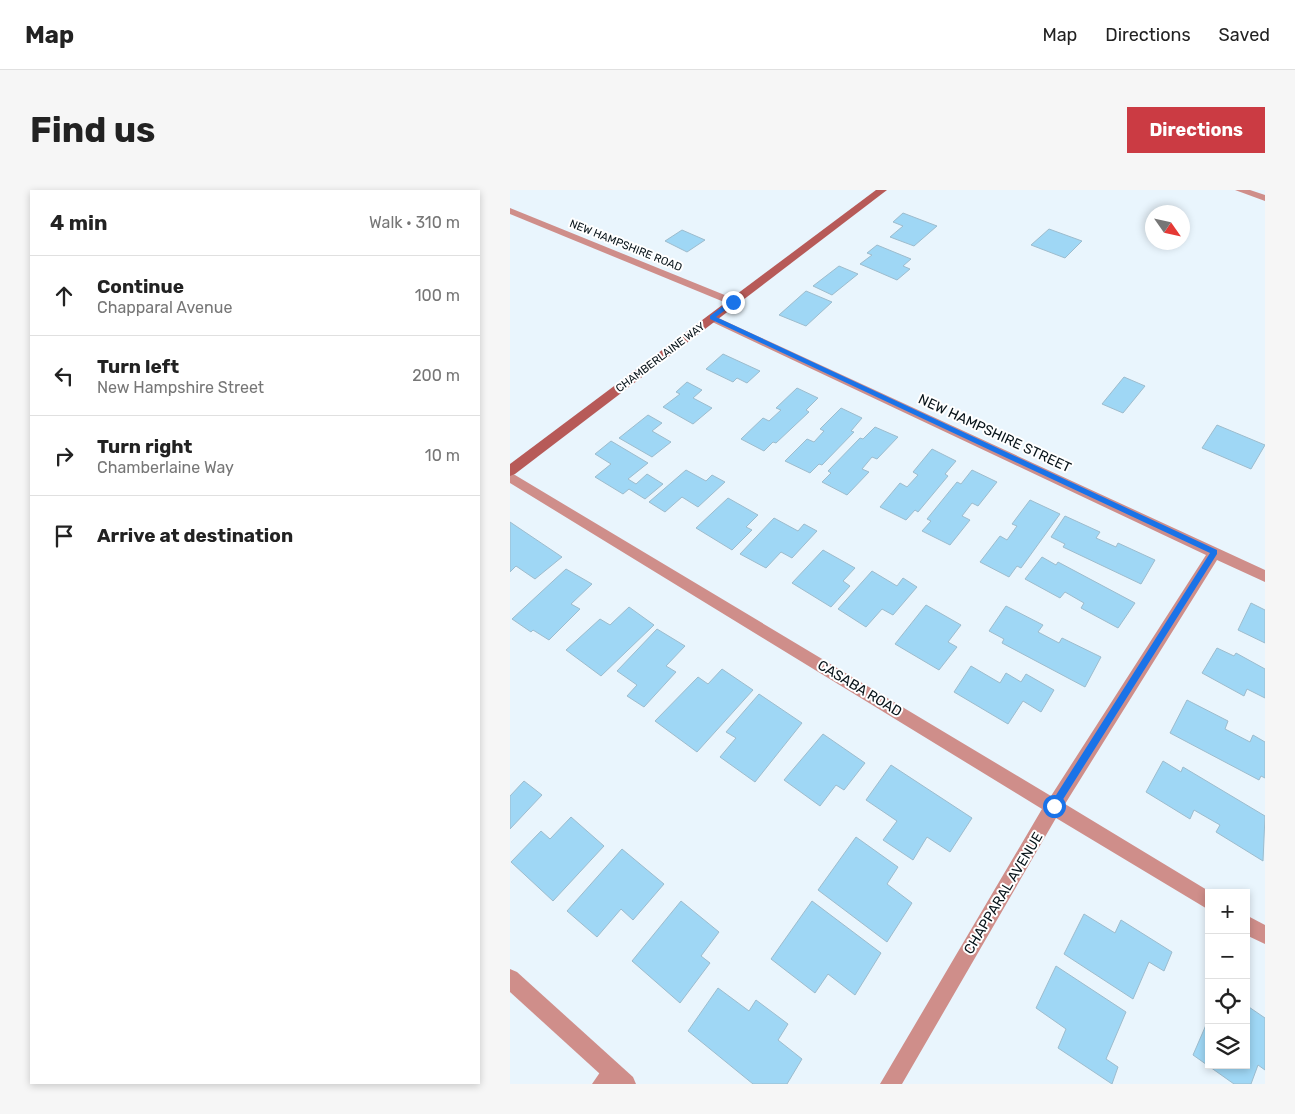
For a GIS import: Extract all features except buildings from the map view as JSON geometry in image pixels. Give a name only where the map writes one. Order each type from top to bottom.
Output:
[{"type":"main road","name":"CHAMBERLAINE WAY","points":[[510,472],[882,190]]},
{"type":"street","points":[[1240,190],[1265,198]]},
{"type":"street","name":"NEW HAMPSHIRE ROAD","points":[[510,211],[733,302]]},
{"type":"street","name":"NEW HAMPSHIRE STREET","points":[[712,318],[1265,576]]},
{"type":"street","name":"CASABA ROAD","points":[[510,477],[1205,899]]},
{"type":"street","name":"CHAPPARAL AVENUE","points":[[890,1084],[1054,806],[1214,552]]},
{"type":"street","points":[[1250,926],[1265,935]]},
{"type":"street","points":[[510,979],[613,1080]]},
{"type":"route","points":[[733,302],[712,318],[1214,552],[1054,806]]}]
